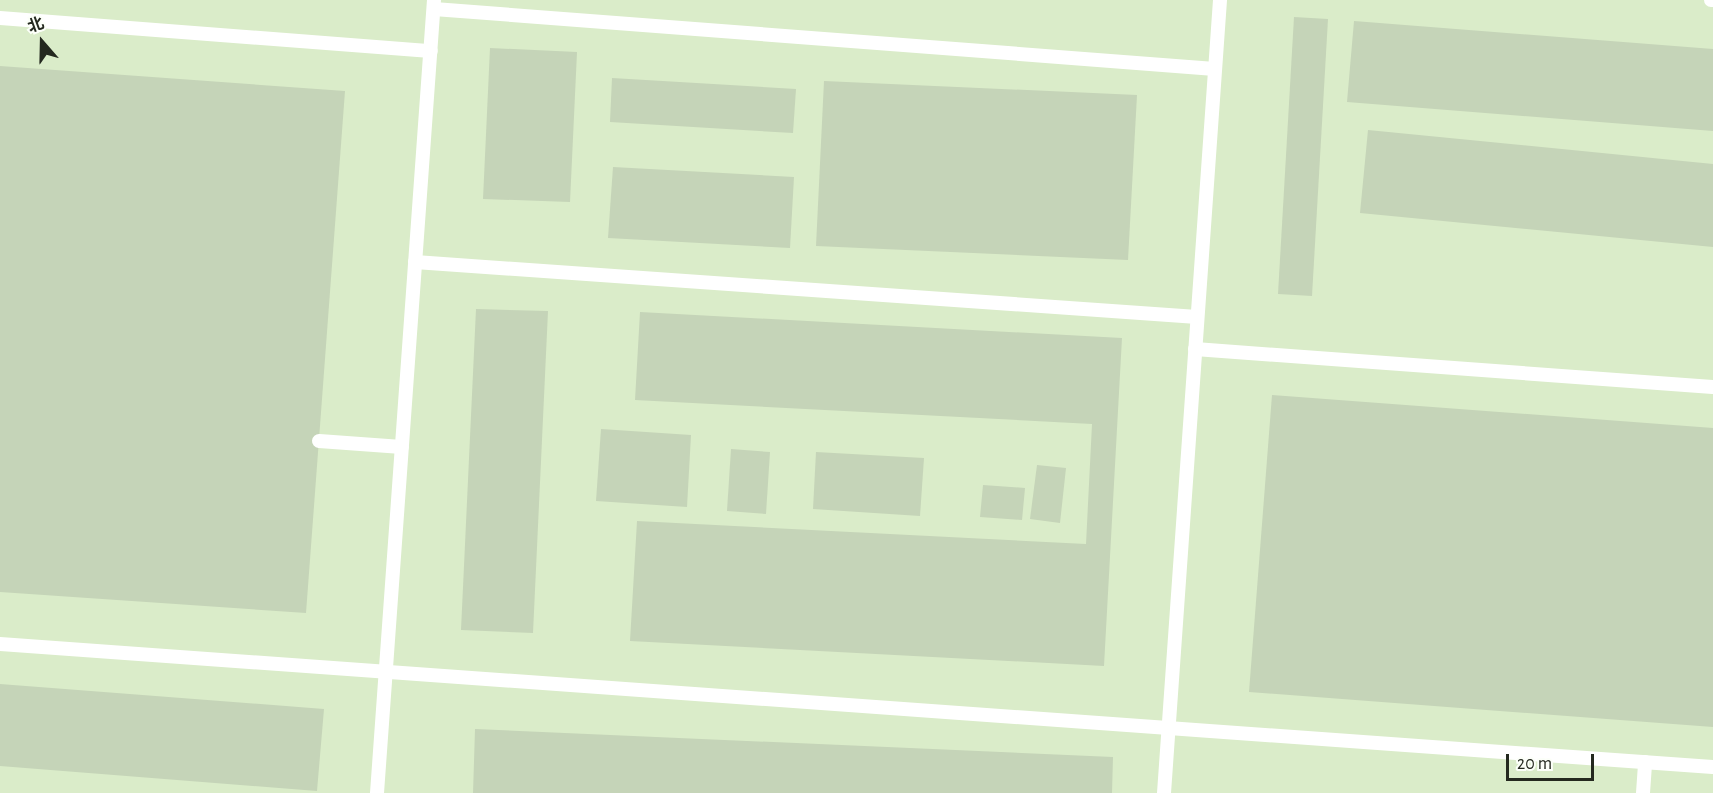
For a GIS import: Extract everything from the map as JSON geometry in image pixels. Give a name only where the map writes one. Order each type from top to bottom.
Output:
[{"type":"lane","points":[[1164,793],[1220,0]]},
{"type":"lane","points":[[377,793],[434,4],[1215,69]]},
{"type":"lane","points":[[0,18],[430,51]]},
{"type":"lane","points":[[415,262],[1197,317]]},
{"type":"lane","points":[[1195,349],[1713,387]]},
{"type":"lane","points":[[319,441],[402,447]]},
{"type":"lane","points":[[0,644],[1713,767]]},
{"type":"lane","points":[[1643,793],[1645,762]]},
{"type":"shaded area","points":[[0,0],[1713,0],[1713,793],[0,793]]},
{"type":"building","points":[[1294,17],[1328,19],[1312,296],[1278,294]]},
{"type":"building","points":[[1354,21],[1713,49],[1713,131],[1347,102]]},
{"type":"building","points":[[490,48],[577,52],[570,202],[483,199]]},
{"type":"building","points":[[0,66],[345,91],[306,613],[0,592]]},
{"type":"building","points":[[612,78],[796,89],[793,133],[610,122]]},
{"type":"building","points":[[824,81],[1137,95],[1128,260],[816,246]]},
{"type":"building","points":[[1368,130],[1713,164],[1713,247],[1360,213]]},
{"type":"building","points":[[613,167],[794,177],[790,248],[608,238]]},
{"type":"building","points":[[476,309],[548,311],[533,633],[461,630]]},
{"type":"building","points":[[640,312],[1122,338],[1104,666],[630,641],[637,521],[1086,544],[1092,424],[635,400]]},
{"type":"building","points":[[1272,395],[1713,428],[1713,727],[1249,692]]},
{"type":"building","points":[[601,429],[691,435],[687,507],[596,501]]},
{"type":"building","points":[[731,449],[770,452],[766,514],[727,511]]},
{"type":"building","points":[[816,452],[924,458],[920,516],[813,509]]},
{"type":"building","points":[[1037,465],[1066,468],[1060,523],[1030,519]]},
{"type":"building","points":[[983,485],[1025,488],[1022,520],[980,517]]},
{"type":"building","points":[[0,684],[324,709],[317,791],[0,766]]},
{"type":"building","points":[[475,729],[1113,757],[1112,793],[473,793]]}]
